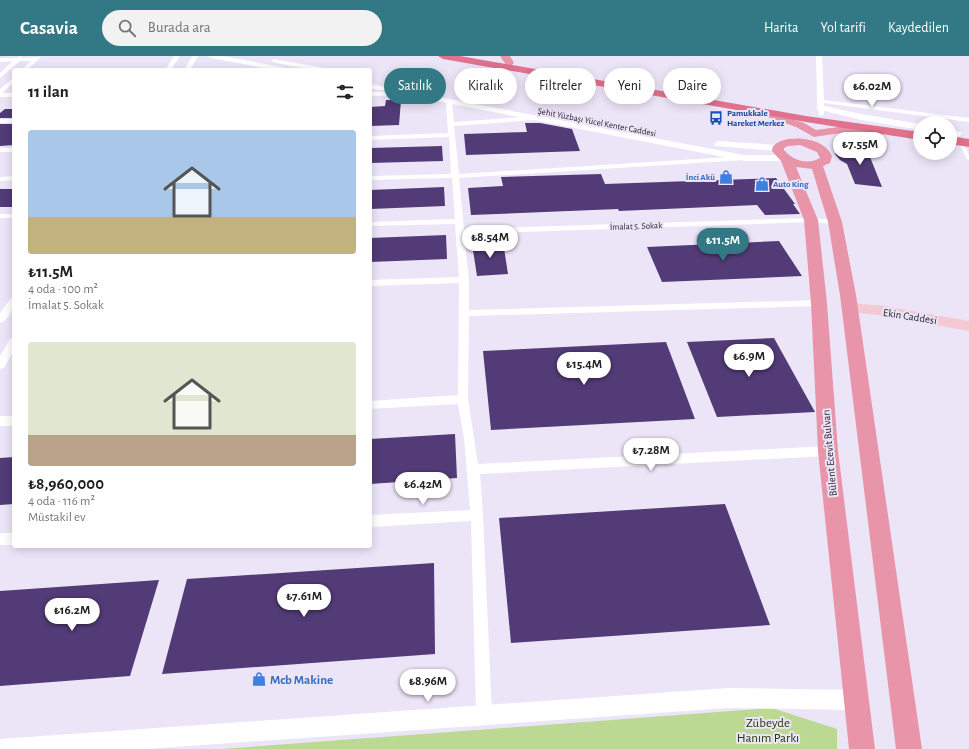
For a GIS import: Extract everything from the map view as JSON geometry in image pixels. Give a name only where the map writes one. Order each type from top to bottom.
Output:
[{"type":"highway","points":[[443,56],[760,111],[820,111],[874,129],[913,135]]},
{"type":"highway","points":[[471,56],[507,59],[913,127]]},
{"type":"main road","points":[[760,111],[800,125],[811,139],[825,153],[827,157],[826,160],[818,164],[802,164],[783,155],[785,143],[811,139],[847,129],[874,129]]},
{"type":"main road","points":[[811,139],[820,111]]},
{"type":"main road","name":"Bülent Ecevit Bulvarı","points":[[783,155],[811,220],[819,303],[828,451],[862,749]]},
{"type":"main road","points":[[818,164],[835,222],[850,308],[909,749]]},
{"type":"main road","name":"Ekin Caddesi","points":[[850,308],[885,311],[969,326]]},
{"type":"street","points":[[169,68],[177,56]]},
{"type":"street","points":[[188,68],[196,56]]},
{"type":"street","points":[[212,56],[275,68]]},
{"type":"street","points":[[252,56],[315,68]]},
{"type":"street","points":[[819,56],[820,111],[969,120]]},
{"type":"street","points":[[0,60],[38,57]]},
{"type":"street","points":[[26,68],[38,57]]},
{"type":"street","points":[[0,76],[20,58]]},
{"type":"street","name":"Şehit Yüzbaşı Yücel Kenter Caddesi","points":[[372,79],[666,136],[783,155]]},
{"type":"street","points":[[0,92],[12,81]]},
{"type":"street","points":[[0,85],[8,85]]},
{"type":"street","name":"Şehit Yüzbaşı Yücel Kenter Caddesi","points":[[372,86],[384,89]]},
{"type":"street","points":[[372,94],[384,94]]},
{"type":"street","points":[[0,95],[12,95]]},
{"type":"street","name":"Şehit Yüzbaşı Yücel Kenter Caddesi","points":[[446,101],[744,158]]},
{"type":"street","points":[[449,102],[464,280],[463,399],[477,515],[484,715]]},
{"type":"street","points":[[451,124],[536,118]]},
{"type":"street","points":[[0,121],[12,120]]},
{"type":"street","points":[[372,138],[452,135]]},
{"type":"street","points":[[0,150],[12,150]]},
{"type":"street","points":[[372,178],[456,176],[783,155]]},
{"type":"street","points":[[0,179],[12,178]]},
{"type":"street","points":[[0,216],[12,216]]},
{"type":"street","name":"İmalat 5. Sokak","points":[[461,232],[811,220],[835,222]]},
{"type":"street","points":[[372,224],[460,221]]},
{"type":"street","points":[[372,283],[464,280]]},
{"type":"street","points":[[0,320],[12,303]]},
{"type":"street","points":[[464,313],[819,303]]},
{"type":"street","points":[[0,365],[12,345]]},
{"type":"street","points":[[372,405],[463,399]]},
{"type":"street","points":[[0,422],[12,421]]},
{"type":"street","points":[[472,468],[828,451]]},
{"type":"street","points":[[372,521],[477,515]]},
{"type":"street","points":[[0,539],[12,539]]},
{"type":"street","points":[[0,749],[728,698],[856,700]]},
{"type":"lane","points":[[958,137],[969,159]]},
{"type":"green space","name":"Zübeyde Hanım Parkı","points":[[772,708],[837,729],[837,749],[222,749]]},
{"type":"building","points":[[385,104],[401,104],[399,125],[372,126],[372,107],[385,106]]},
{"type":"building","points":[[5,109],[12,109],[12,118],[0,118],[0,113]]},
{"type":"building","points":[[525,123],[540,123],[572,129],[580,151],[466,155],[464,134],[527,132]]},
{"type":"building","points":[[0,124],[12,124],[12,145],[0,146]]},
{"type":"building","points":[[442,146],[443,161],[372,163],[372,148]]},
{"type":"building","points":[[845,148],[861,149],[868,152],[882,187],[855,184],[847,164],[840,160],[835,154]]},
{"type":"building","points":[[601,174],[605,184],[776,178],[795,204],[793,204],[800,214],[765,215],[757,205],[471,215],[468,188],[503,186],[501,177]]},
{"type":"building","points":[[444,187],[445,206],[372,209],[372,190]]},
{"type":"building","points":[[0,189],[12,189],[12,207],[0,207]]},
{"type":"building","points":[[446,235],[447,259],[372,262],[372,238]]},
{"type":"building","points":[[779,241],[802,276],[662,282],[647,247]]},
{"type":"building","points":[[503,242],[508,274],[477,276],[472,244]]},
{"type":"building","points":[[774,338],[815,412],[717,417],[687,342]]},
{"type":"building","points":[[666,342],[695,419],[491,430],[483,351]]},
{"type":"building","points":[[455,434],[457,478],[372,484],[372,439]]},
{"type":"building","points":[[12,457],[12,504],[0,505],[0,458]]},
{"type":"building","points":[[725,504],[770,625],[511,643],[499,518]]},
{"type":"building","points":[[434,563],[435,654],[162,674],[187,579]]},
{"type":"building","points":[[159,580],[130,676],[0,686],[0,591]]},
{"type":"place","name":"Pamukkale Hareket Merkez","points":[[716,118]]},
{"type":"place","name":"İnci Akü","points":[[726,177]]},
{"type":"place","name":"Auto King","points":[[762,184]]},
{"type":"place","name":"Mcb Makine","points":[[259,679]]}]
